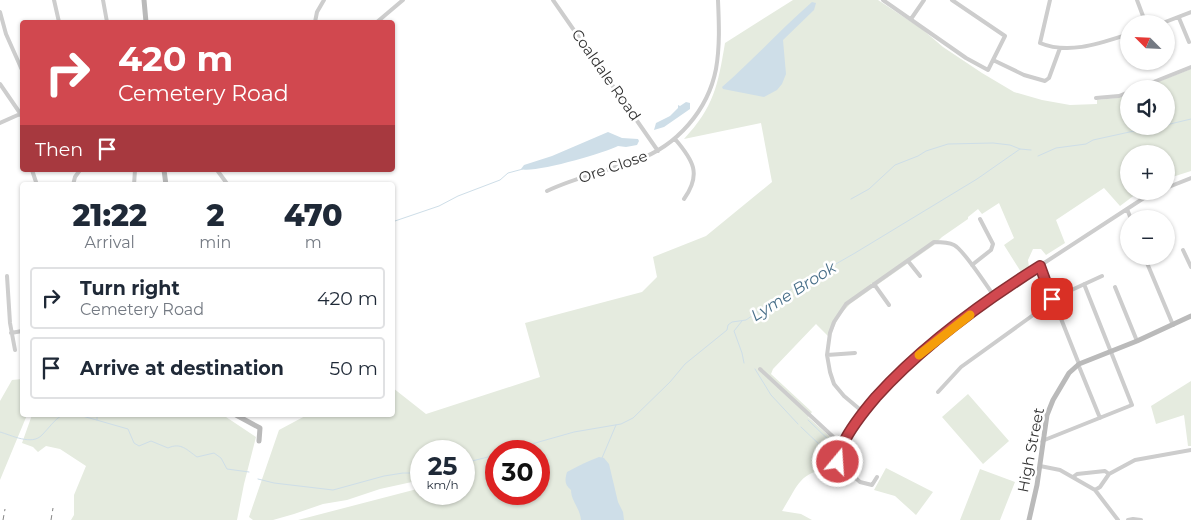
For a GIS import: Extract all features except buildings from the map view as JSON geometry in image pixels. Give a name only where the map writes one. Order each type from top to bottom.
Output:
[{"type":"main road","points":[[144,0],[146,20]]},
{"type":"main road","name":"High Street","points":[[1029,520],[1037,485],[1042,441],[1048,415],[1053,400],[1069,373],[1079,364],[1137,341],[1191,316]]},
{"type":"main road","points":[[240,417],[260,428],[259,441]]},
{"type":"street","points":[[54,0],[59,20]]},
{"type":"street","points":[[102,0],[107,20]]},
{"type":"street","points":[[315,20],[317,12],[324,0]]},
{"type":"street","points":[[379,20],[403,0]]},
{"type":"street","name":"Coaldale Road","points":[[553,0],[658,151]]},
{"type":"street","name":"Ore Close","points":[[547,191],[564,183],[637,160],[658,151],[675,139],[694,118],[711,88],[718,55],[718,0]]},
{"type":"street","points":[[883,0],[988,70],[1006,36],[952,0]]},
{"type":"street","points":[[911,19],[924,0]]},
{"type":"street","points":[[1050,0],[1040,43],[1060,48],[1090,45],[1120,37]]},
{"type":"street","points":[[1137,0],[1143,15]]},
{"type":"street","points":[[0,12],[6,34],[20,66]]},
{"type":"street","points":[[1175,19],[1191,12]]},
{"type":"street","points":[[1178,18],[1189,42]]},
{"type":"street","points":[[993,60],[1024,75],[1045,81],[1049,78],[1060,48]]},
{"type":"street","points":[[1158,80],[1191,67]]},
{"type":"street","points":[[0,84],[20,114]]},
{"type":"street","points":[[1096,98],[1120,96]]},
{"type":"street","points":[[0,124],[20,115]]},
{"type":"street","points":[[675,139],[689,156],[694,167],[694,180],[690,191],[684,199]]},
{"type":"street","points":[[1175,184],[1191,178]]},
{"type":"street","points":[[877,476],[872,485],[860,482],[838,462],[842,444],[863,412],[896,375],[930,345],[994,296],[1142,200]]},
{"type":"street","points":[[972,265],[992,250],[993,244],[980,219]]},
{"type":"street","points":[[863,412],[844,396],[834,384],[827,355],[830,333],[834,322],[846,304],[934,242],[955,245],[994,296]]},
{"type":"street","points":[[1184,250],[1191,267]]},
{"type":"street","points":[[908,260],[920,276]]},
{"type":"street","points":[[1148,265],[1173,325]]},
{"type":"street","points":[[1040,266],[1100,418]]},
{"type":"street","points":[[7,276],[14,350]]},
{"type":"street","points":[[938,392],[961,367],[1053,300],[1102,276]]},
{"type":"street","points":[[874,284],[889,306]]},
{"type":"street","points":[[1042,441],[1132,405],[1084,284]]},
{"type":"street","points":[[1115,287],[1137,341]]},
{"type":"street","points":[[11,333],[20,331]]},
{"type":"street","points":[[827,355],[855,353]]},
{"type":"street","points":[[760,369],[842,444]]},
{"type":"street","points":[[1096,490],[1109,474],[1135,460],[1191,450]]},
{"type":"street","points":[[1040,466],[1060,470],[1096,490],[1118,520]]},
{"type":"street","points":[[1073,477],[1077,474],[1105,471],[1109,474]]},
{"type":"street","points":[[1128,520],[1141,520]]},
{"type":"shaded area","points":[[793,0],[878,0],[922,29],[943,47],[1014,92],[1070,105],[1097,104],[1097,100],[1120,97],[1120,135],[1175,135],[1175,80],[1163,80],[1191,69],[1191,171],[1175,176],[1175,145],[1120,145],[1120,200],[1128,200],[1120,206],[1104,188],[1056,220],[1065,243],[1046,255],[1041,249],[1033,249],[1028,260],[1029,267],[1021,272],[1004,245],[1014,238],[999,203],[982,214],[978,209],[934,245],[850,304],[839,316],[831,334],[828,336],[816,324],[773,369],[771,374],[812,412],[808,417],[838,444],[839,449],[833,467],[812,473],[801,481],[782,511],[801,514],[812,520],[298,520],[410,491],[410,505],[475,505],[475,440],[410,440],[410,482],[380,489],[347,500],[323,504],[273,520],[253,520],[249,517],[279,430],[303,417],[395,417],[395,390],[426,414],[540,377],[525,323],[642,292],[657,277],[653,257],[706,236],[772,182],[761,123],[684,139],[708,106],[717,83],[725,43]]},
{"type":"shaded area","points":[[812,2],[816,3],[814,10],[783,40],[786,74],[777,90],[764,97],[723,89],[722,87]]},
{"type":"shaded area","points":[[686,102],[690,103],[690,109],[664,127],[654,130],[656,123],[670,116],[678,108],[678,105],[680,106]]},
{"type":"shaded area","points":[[608,132],[622,138],[638,139],[639,141],[637,145],[618,146],[553,166],[528,170],[521,169],[524,165],[552,156]]},
{"type":"shaded area","points":[[20,379],[20,417],[26,417],[0,480],[0,401],[12,380]]},
{"type":"shaded area","points":[[1191,381],[1191,446],[1188,446],[1184,415],[1156,424],[1151,406]]},
{"type":"shaded area","points":[[968,394],[1009,441],[983,464],[942,417]]},
{"type":"shaded area","points":[[31,417],[226,417],[256,437],[237,520],[71,520],[74,515],[74,495],[86,466],[60,449],[46,446],[38,452],[33,447],[22,443]]},
{"type":"shaded area","points":[[599,457],[604,458],[609,464],[624,520],[581,520],[572,498],[571,490],[566,484],[567,472]]},
{"type":"shaded area","points":[[886,468],[933,492],[916,515],[895,496],[874,490]]},
{"type":"shaded area","points":[[980,469],[1015,482],[1000,520],[960,520]]},
{"type":"waterway","name":"Lyme Brook","points":[[1175,123],[1191,119]]},
{"type":"waterway","name":"Lyme Brook","points":[[1038,156],[1056,148],[1086,144],[1093,140],[1120,134]]},
{"type":"waterway","points":[[851,199],[869,189],[895,165],[926,151],[948,144],[993,143],[1010,145],[1020,149]]},
{"type":"waterway","name":"Lyme Brook","points":[[546,440],[574,432],[621,424],[633,418],[670,382],[685,364],[727,330],[728,325],[732,322],[746,320],[785,293],[977,179],[1020,149],[1031,150]]},
{"type":"waterway","points":[[395,221],[439,206],[458,196],[500,180],[508,173],[523,169]]},
{"type":"waterway","points":[[742,321],[734,331],[744,363]]},
{"type":"waterway","points":[[755,369],[771,395],[798,424]]},
{"type":"waterway","name":"Lyme Brook","points":[[0,432],[21,439],[33,440],[42,435],[60,417]]},
{"type":"waterway","name":"Lyme Brook","points":[[86,417],[128,429],[134,443],[139,446],[151,441],[168,448],[180,446],[197,457],[214,453],[221,458],[227,469],[249,472]]},
{"type":"waterway","points":[[808,420],[835,446],[829,464]]},
{"type":"waterway","points":[[602,458],[616,425]]},
{"type":"waterway","points":[[801,427],[821,446],[829,461]]},
{"type":"waterway","name":"Lyme Brook","points":[[475,460],[485,458]]},
{"type":"waterway","name":"Lyme Brook","points":[[258,479],[274,483],[333,490],[384,476],[410,473]]},
{"type":"railway","points":[[51,520],[53,508]]},
{"type":"railway","points":[[3,520],[5,509]]},
{"type":"slow traffic","points":[[919,355],[970,315]]},
{"type":"route","points":[[838,462],[842,444],[863,412],[896,375],[930,345],[994,296],[1040,266],[1052,299]]}]
